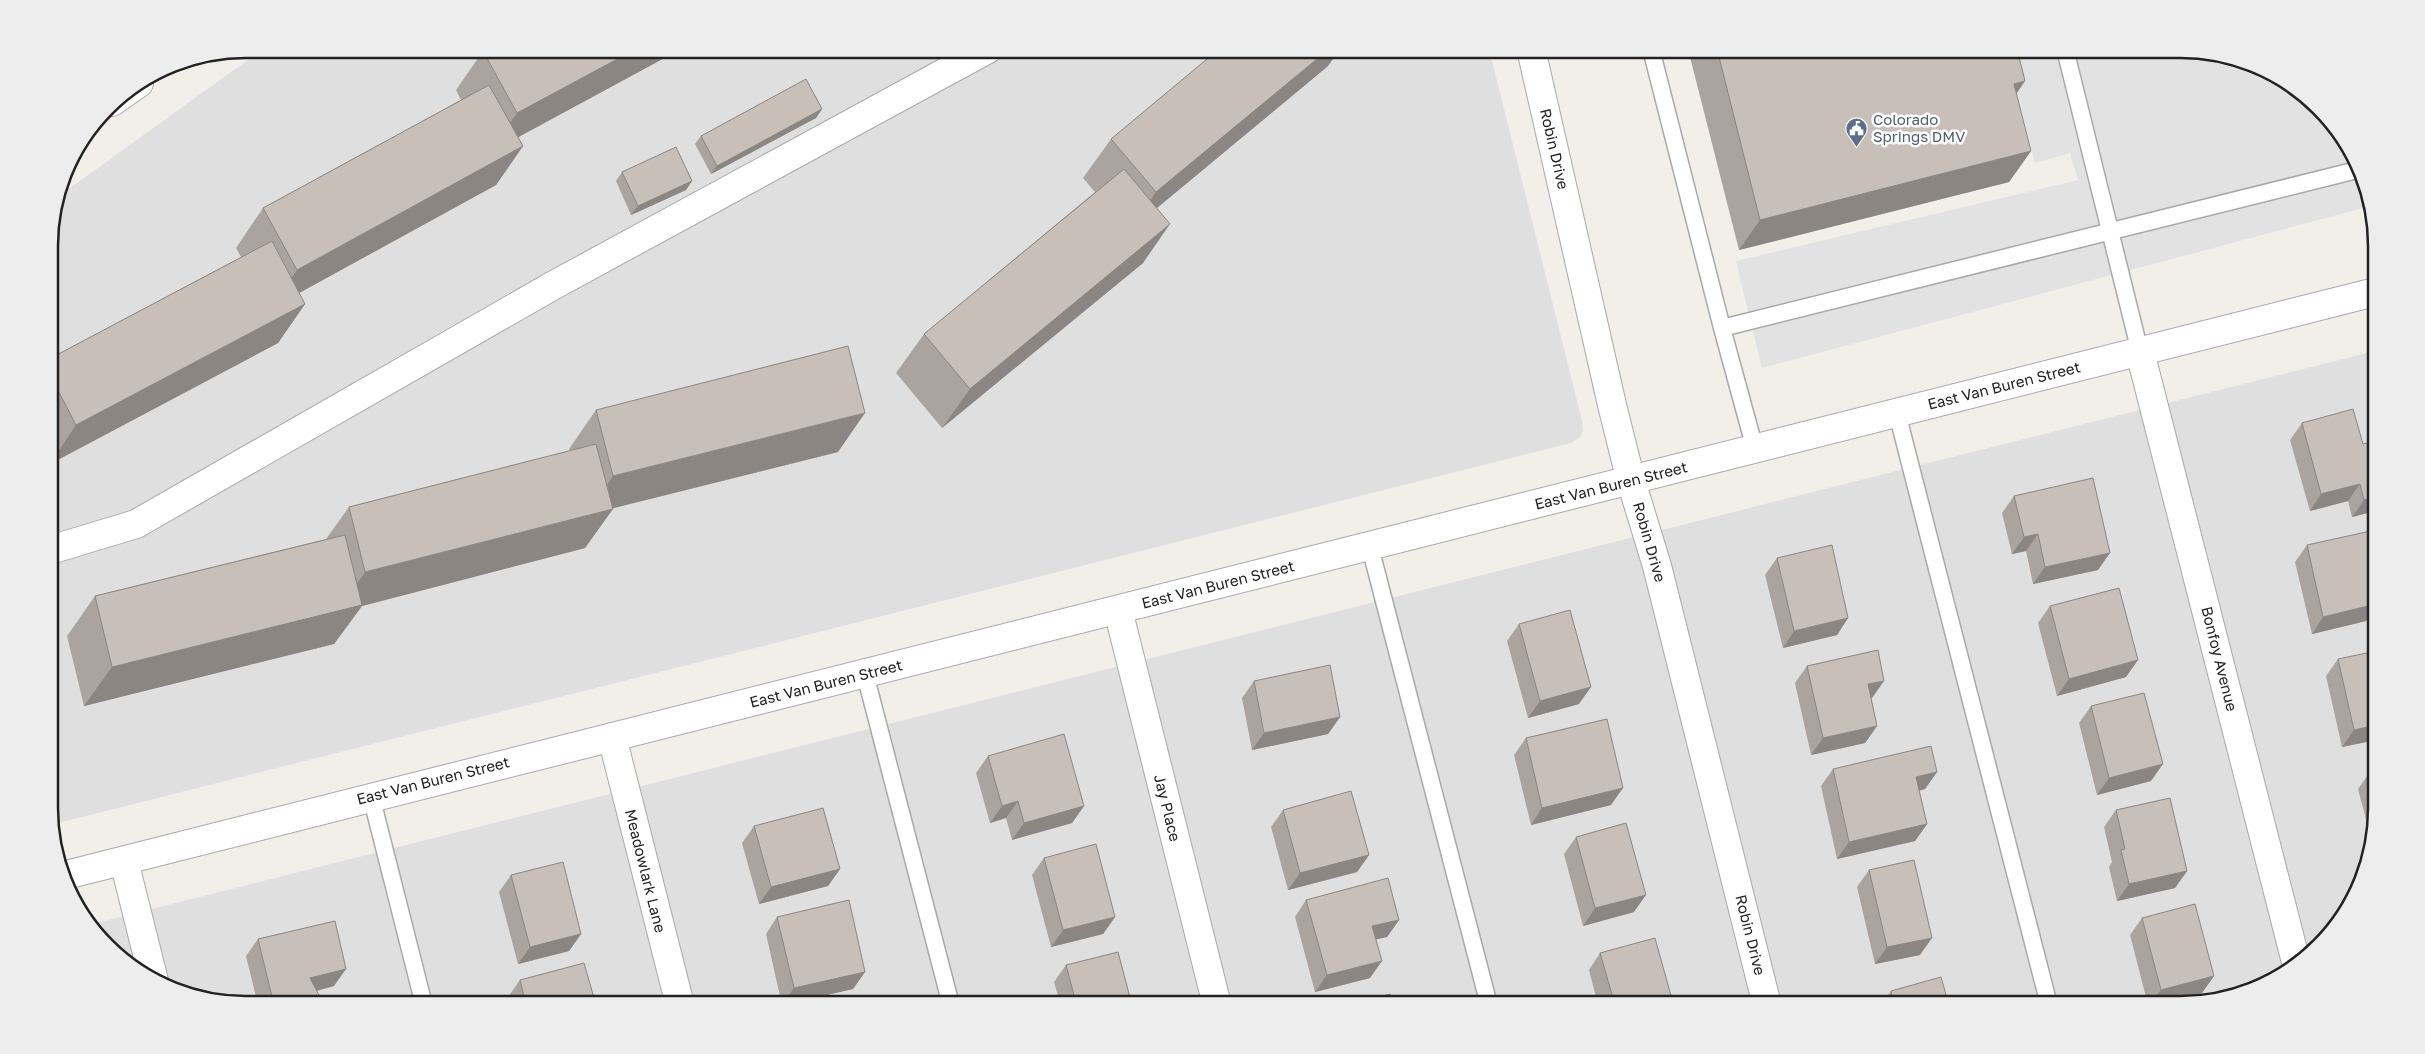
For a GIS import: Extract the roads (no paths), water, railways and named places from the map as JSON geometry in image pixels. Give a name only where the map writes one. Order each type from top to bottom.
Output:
[{"type":"street","points":[[57,548],[136,524],[554,285],[971,58]]},
{"type":"street","name":"Robin Drive","points":[[1533,58],[1631,481],[1657,566],[1765,996]]},
{"type":"street","name":"East Van Buren Street","points":[[69,874],[371,796],[865,674],[2368,294]]},
{"type":"street","name":"Bonfoy Avenue","points":[[2140,352],[2295,957]]},
{"type":"street","name":"Jay Place","points":[[1118,610],[1215,996]]},
{"type":"street","name":"Meadowlark Lane","points":[[612,737],[678,996]]},
{"type":"street","points":[[124,861],[152,971]]},
{"type":"lane","points":[[1653,58],[1755,449]]},
{"type":"lane","points":[[2067,58],[2140,352]]},
{"type":"lane","points":[[1722,328],[2353,172]]},
{"type":"lane","points":[[1896,413],[2047,996]]},
{"type":"lane","points":[[1370,546],[1487,996]]},
{"type":"lane","points":[[865,674],[949,996]]},
{"type":"lane","points":[[371,796],[422,996]]},
{"type":"place","name":"Colorado Springs DMV","points":[[1857,148]]}]
